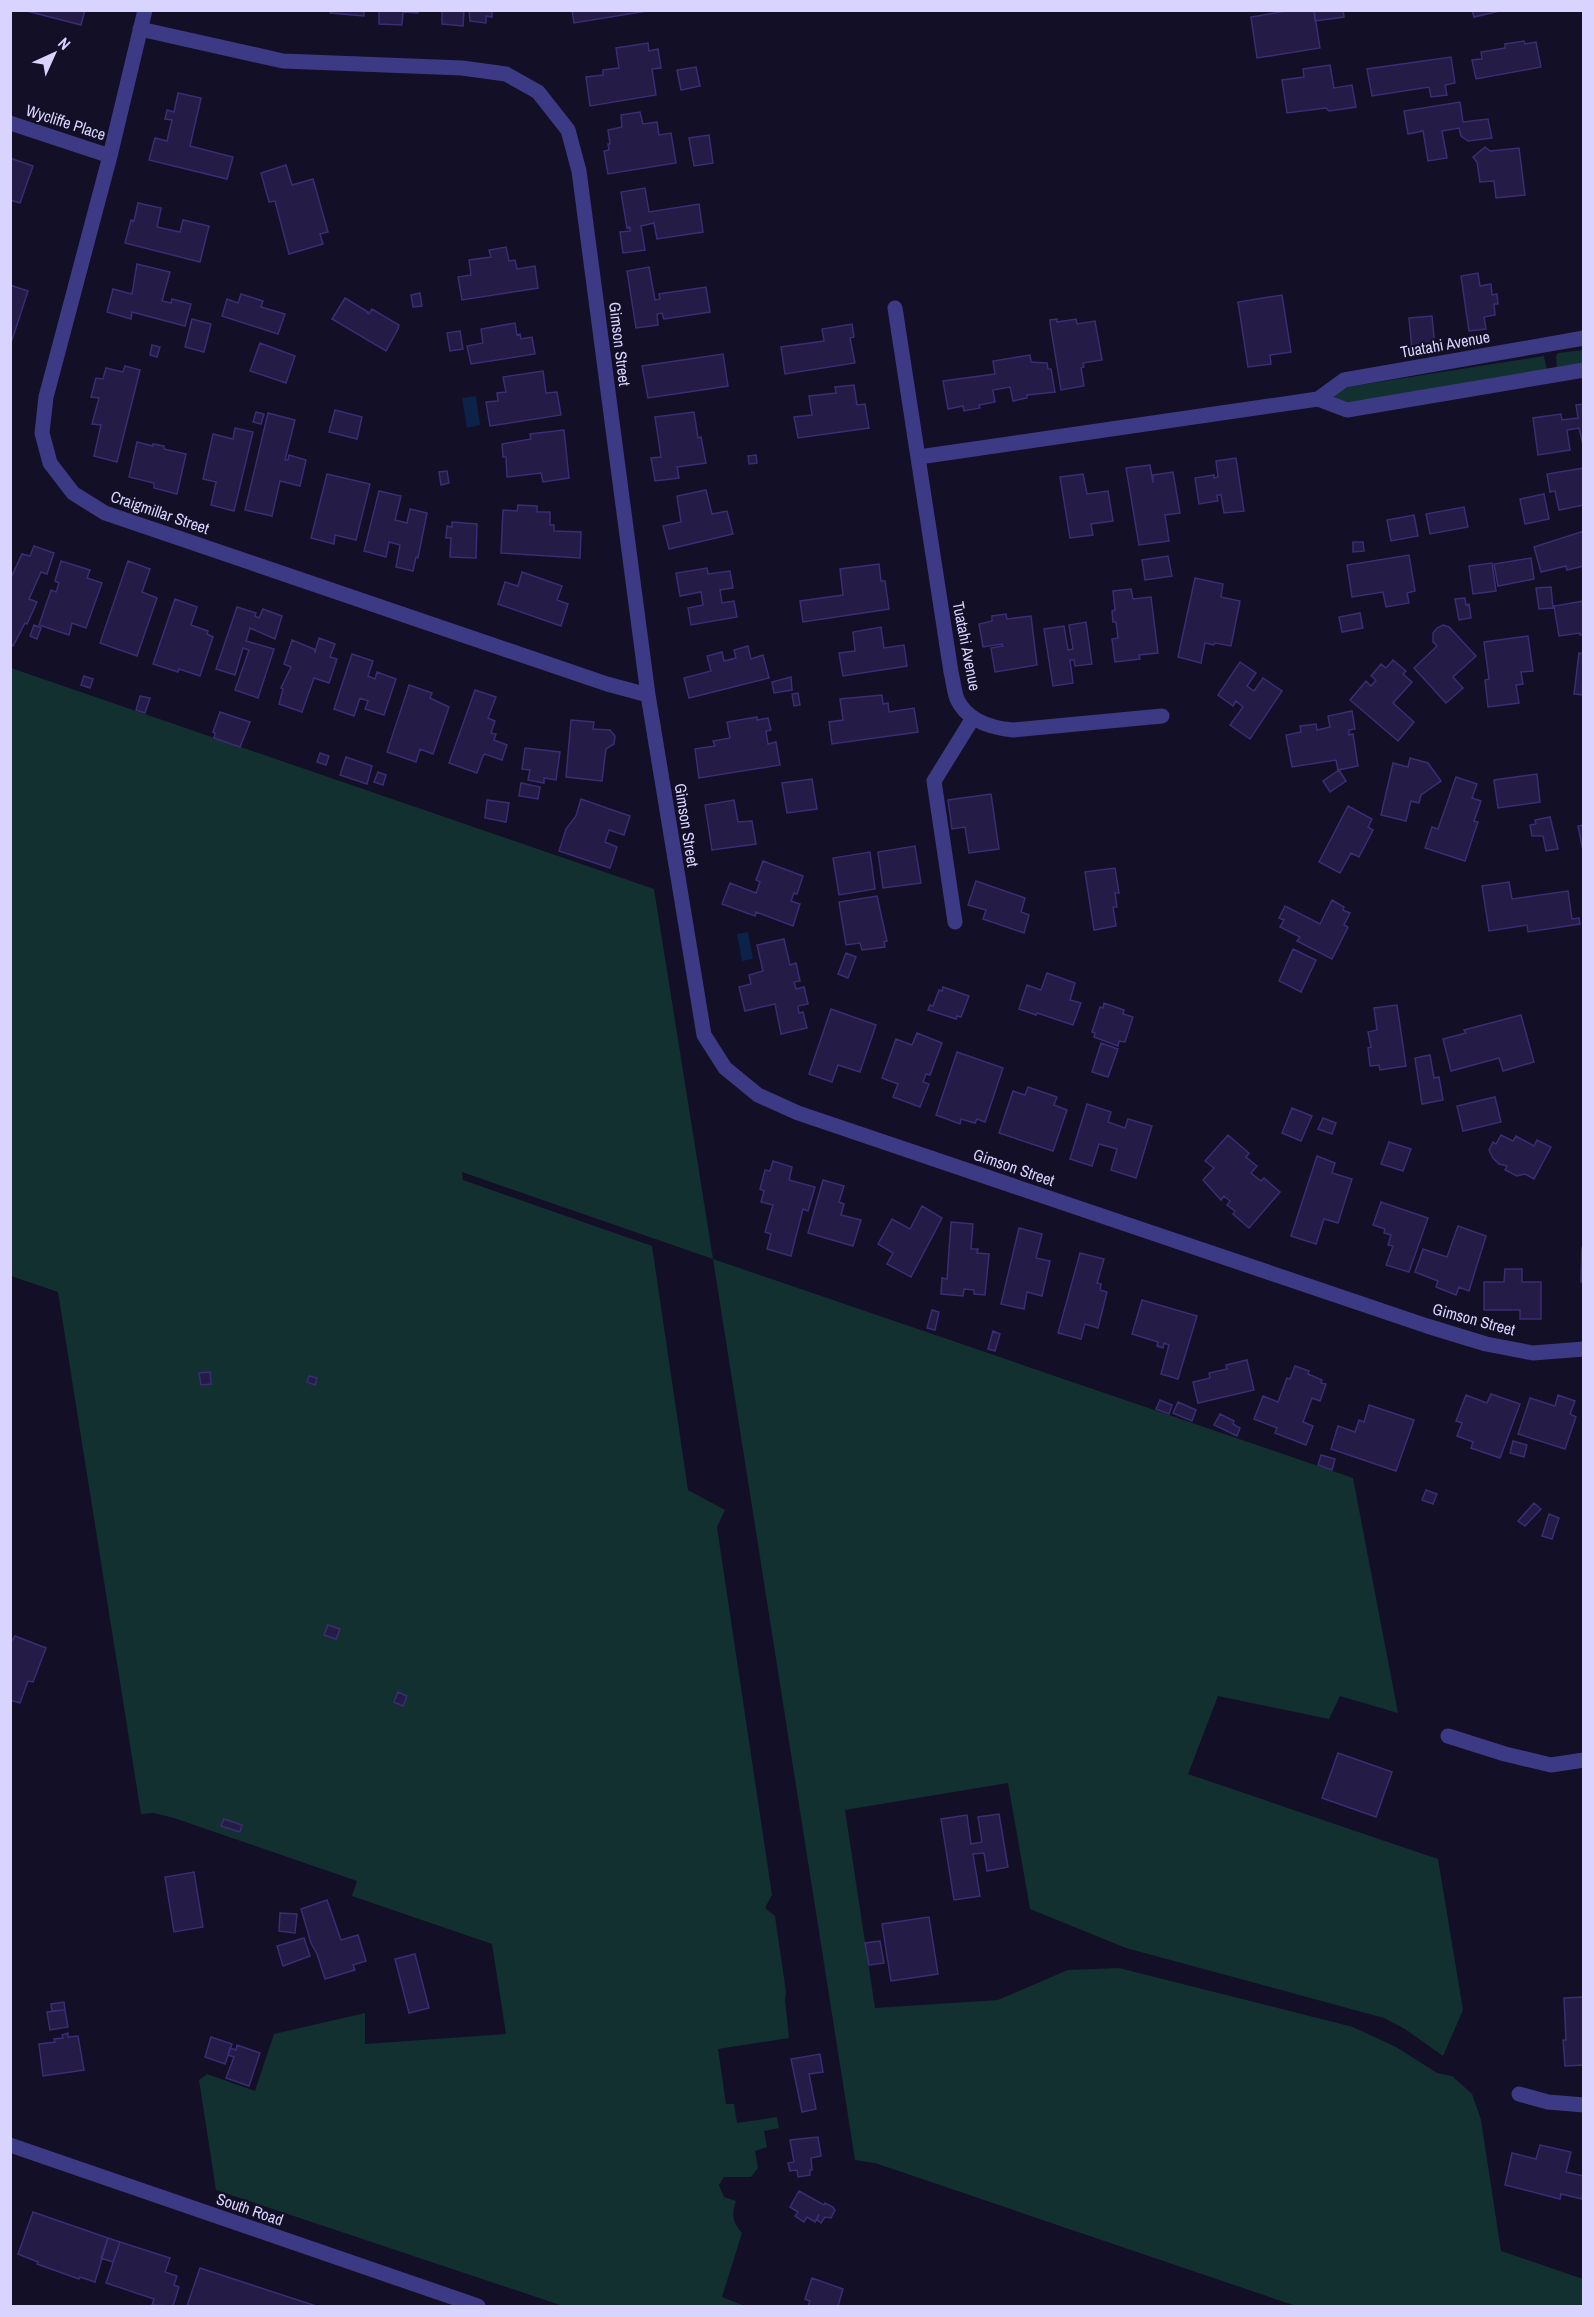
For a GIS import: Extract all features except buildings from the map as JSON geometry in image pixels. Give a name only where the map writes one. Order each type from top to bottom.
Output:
[{"type":"street","name":"Craigmillar Street","points":[[145,10],[110,156],[46,397],[42,433],[50,463],[73,493],[105,513],[607,684],[648,695]]},
{"type":"street","name":"Gimson Street","points":[[140,29],[284,61],[462,68],[506,74],[538,92],[568,130],[579,171],[648,695],[704,1035],[725,1068],[758,1095],[798,1113],[1427,1326],[1486,1344],[1533,1353],[1584,1349]]},
{"type":"street","name":"Wycliffe Place","points":[[10,123],[110,156]]},
{"type":"street","name":"Tuatahi Avenue","points":[[895,308],[951,672],[958,700],[973,718]]},
{"type":"street","name":"Tuatahi Avenue","points":[[919,458],[1318,399],[1344,380],[1584,338]]},
{"type":"street","name":"Tuatahi Avenue","points":[[1318,399],[1347,410],[1584,370]]},
{"type":"street","points":[[955,922],[934,780],[973,718],[993,728],[1013,730],[1162,716]]},
{"type":"street","points":[[1448,1736],[1505,1754],[1551,1765],[1584,1760]]},
{"type":"street","points":[[1519,2094],[1548,2102],[1584,2105]]},
{"type":"street","name":"South Road","points":[[10,2145],[478,2307]]},
{"type":"green space","points":[[1583,350],[1583,366],[1557,370],[1556,356],[1558,353]]},
{"type":"green space","points":[[1544,356],[1547,371],[1344,403],[1334,399],[1334,394],[1341,388]]},
{"type":"green space","points":[[11,668],[654,889],[713,1259],[462,1172],[463,1180],[652,1246],[688,1490],[725,1510],[717,1527],[772,1895],[765,1908],[775,1916],[786,1992],[789,2038],[718,2049],[726,2104],[734,2104],[737,2123],[777,2117],[779,2128],[764,2131],[767,2147],[755,2151],[758,2168],[751,2177],[724,2177],[719,2185],[724,2197],[736,2201],[734,2218],[742,2233],[722,2297],[745,2306],[563,2306],[216,2190],[199,2080],[207,2074],[255,2091],[274,2034],[365,2013],[365,2044],[506,2034],[492,1944],[352,1896],[357,1881],[174,1818],[154,1813],[141,1814],[58,1292],[11,1276]]},
{"type":"green space","points":[[713,1259],[1353,1478],[1398,1713],[1340,1696],[1329,1719],[1218,1696],[1188,1774],[1438,1859],[1463,2010],[1443,2056],[1405,2029],[1384,2018],[1126,1948],[1030,1909],[1008,1783],[845,1810],[875,2008],[998,2000],[1068,1970],[1119,1968],[1353,2027],[1396,2047],[1437,2073],[1452,2076],[1472,2094],[1481,2120],[1501,2251],[1583,2279],[1583,2306],[1296,2306],[875,2163],[855,2160]]},
{"type":"water","points":[[476,396],[480,425],[467,428],[462,398]]},
{"type":"water","points":[[748,932],[753,959],[742,961],[737,934]]}]
